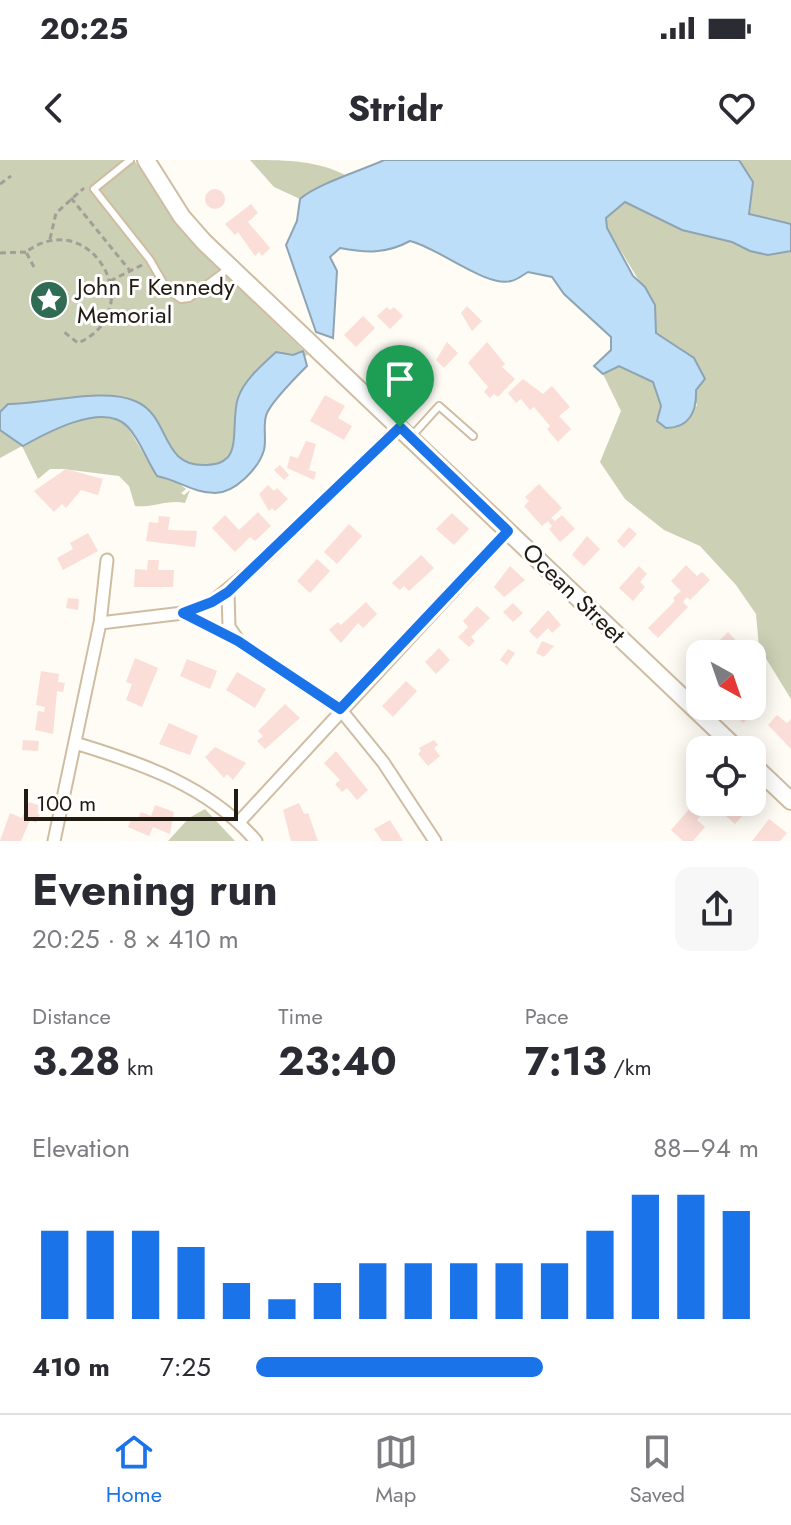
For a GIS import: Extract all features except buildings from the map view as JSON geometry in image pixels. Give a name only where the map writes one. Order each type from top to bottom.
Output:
[{"type":"main road","name":"Ocean Street","points":[[146,160],[182,217],[231,268],[723,736]]},
{"type":"main road","points":[[766,777],[791,801]]},
{"type":"street","points":[[100,623],[183,613],[228,592],[405,432]]},
{"type":"street","points":[[239,822],[340,709],[508,531]]},
{"type":"street","points":[[54,841],[100,623],[107,560]]},
{"type":"street","points":[[228,592],[229,627],[238,641]]},
{"type":"street","points":[[183,613],[238,641],[340,709],[383,762],[435,841]]},
{"type":"street","points":[[75,743],[163,773],[239,822],[256,841]]},
{"type":"lane","points":[[130,160],[94,189],[150,260],[166,288],[181,299],[189,298],[231,268]]},
{"type":"lane","points":[[405,432],[439,406],[473,436]]},
{"type":"path","points":[[0,184],[11,176]]},
{"type":"path","points":[[50,239],[56,213],[86,186],[94,189]]},
{"type":"path","points":[[71,198],[131,272]]},
{"type":"path","points":[[0,253],[26,252],[50,239],[71,241],[89,250],[110,281],[109,315],[96,335],[78,343],[64,332]]},
{"type":"path","points":[[26,252],[34,267]]},
{"type":"path","points":[[110,281],[150,260]]},
{"type":"green space","points":[[0,160],[134,160],[196,246],[308,355],[298,358],[235,463],[189,472],[133,412],[0,427]]},
{"type":"green space","points":[[250,160],[312,164],[347,176],[317,188],[300,199],[274,187]]},
{"type":"green space","points":[[739,160],[791,160],[791,224],[749,214],[753,182]]},
{"type":"green space","points":[[625,202],[679,228],[791,243],[791,699],[766,658],[766,640],[758,640],[756,614],[736,585],[700,546],[664,530],[625,499],[600,462],[621,411],[603,374],[619,366],[653,382],[661,406],[657,421],[697,406],[682,349],[656,333],[655,307],[607,228],[606,218]]},
{"type":"green space","points":[[102,412],[125,423],[157,476],[173,479],[186,489],[181,493],[184,495],[190,490],[185,503],[135,506],[129,486],[119,476],[50,469],[38,479],[22,446],[0,458],[0,430],[23,446],[28,428]]},
{"type":"green space","points":[[205,809],[235,841],[168,841],[189,818]]},
{"type":"water","points":[[384,160],[739,160],[753,182],[749,214],[791,224],[791,251],[768,255],[750,251],[732,242],[682,230],[625,202],[606,218],[607,228],[633,276],[645,287],[655,305],[656,333],[694,358],[705,379],[696,390],[690,417],[681,425],[666,428],[657,421],[661,406],[653,382],[619,366],[603,374],[594,366],[611,350],[611,337],[564,294],[552,277],[528,272],[511,281],[489,279],[410,241],[376,251],[340,248],[330,257],[337,271],[333,338],[316,332],[286,245],[297,221],[300,199],[328,183]]},
{"type":"water","points":[[303,351],[307,366],[267,413],[261,457],[252,472],[223,492],[200,491],[157,476],[132,432],[118,420],[105,417],[75,422],[23,446],[0,430],[0,412],[8,404],[91,396],[122,397],[147,408],[181,458],[192,464],[218,463],[231,452],[236,405],[249,379],[276,352],[293,355]]},
{"type":"place","name":"John F Kennedy Memorial","points":[[49,300]]},
{"type":"route","points":[[400,427],[508,531],[340,709],[238,641],[183,613],[228,592],[400,427]]}]
